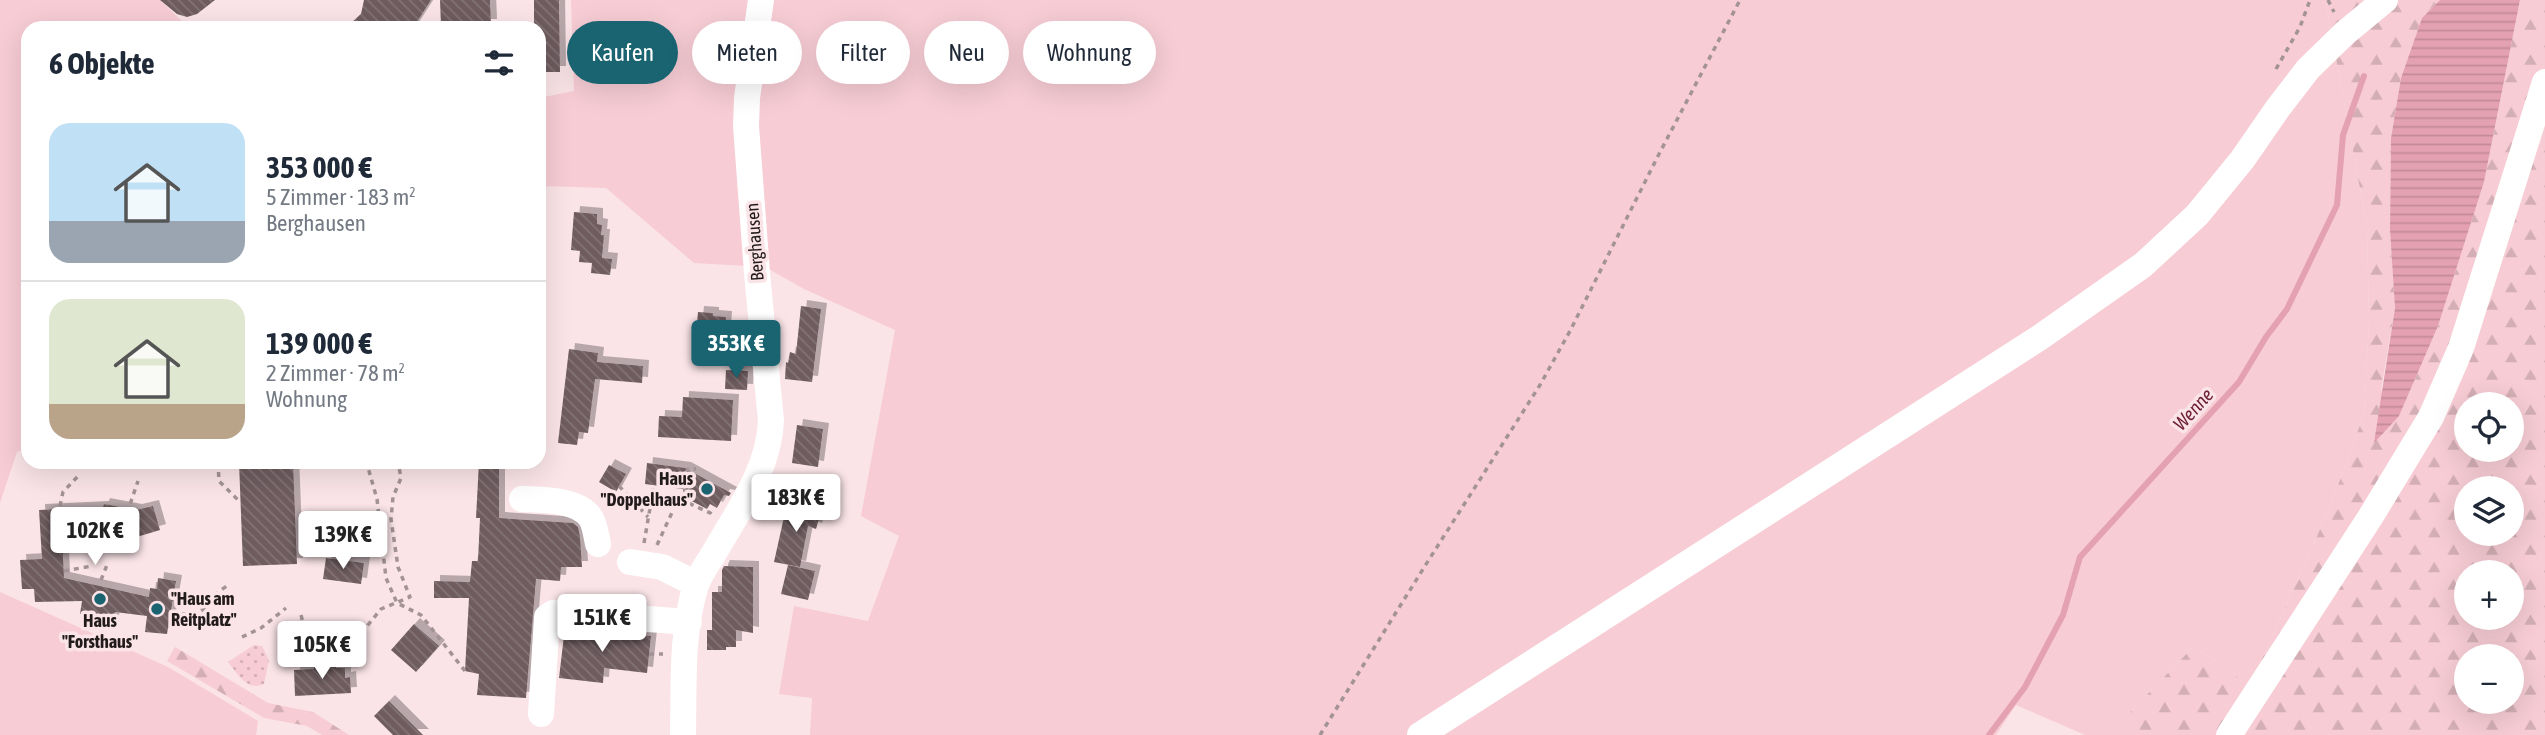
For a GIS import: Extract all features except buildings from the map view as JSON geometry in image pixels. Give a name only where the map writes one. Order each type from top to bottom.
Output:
[{"type":"street","name":"Berghausen","points":[[683,735],[689,622],[696,584],[755,481],[771,439],[751,191],[747,99],[761,0]]},
{"type":"street","points":[[1420,735],[2039,338],[2143,265],[2197,215],[2235,169],[2277,107],[2308,69],[2344,33],[2385,0]]},
{"type":"street","points":[[2229,735],[2371,516],[2431,417],[2465,336],[2545,82]]},
{"type":"street","points":[[522,499],[548,500],[579,507],[593,520],[598,544]]},
{"type":"street","points":[[641,563],[696,584]]},
{"type":"street","points":[[541,715],[547,617],[553,613]]},
{"type":"street","points":[[634,618],[689,622]]},
{"type":"path","points":[[1320,735],[1540,385],[1740,0]]},
{"type":"path","points":[[2276,69],[2300,27],[2310,0]]},
{"type":"path","points":[[218,469],[219,481],[240,502]]},
{"type":"path","points":[[368,469],[377,499],[386,578],[397,603],[421,615],[465,671]]},
{"type":"path","points":[[336,664],[381,609],[410,597],[398,566],[391,519],[393,497],[401,478],[399,469]]},
{"type":"path","points":[[641,563],[658,540],[686,490],[683,479],[688,469],[696,469]]},
{"type":"path","points":[[60,506],[63,492],[79,475]]},
{"type":"path","points":[[127,513],[138,481]]},
{"type":"path","points":[[641,563],[654,485]]},
{"type":"path","points":[[619,486],[648,517]]},
{"type":"path","points":[[680,499],[710,513],[715,506]]},
{"type":"path","points":[[101,580],[107,565]]},
{"type":"path","points":[[64,571],[92,566]]},
{"type":"path","points":[[172,612],[196,615],[215,594],[229,585]]},
{"type":"path","points":[[242,637],[261,628],[286,608]]},
{"type":"path","points":[[301,615],[314,665]]},
{"type":"green space","points":[[0,0],[160,0],[182,21],[21,21],[21,451],[17,452],[0,503]]},
{"type":"green space","points":[[571,0],[2319,0],[2326,4],[2367,227],[2369,321],[2364,414],[2330,507],[2250,686],[2194,646],[2108,735],[2085,735],[2016,705],[1996,735],[810,735],[812,698],[779,694],[794,606],[868,621],[899,536],[861,516],[895,330],[804,289],[765,267],[694,263],[606,188],[546,186],[546,97],[574,91],[574,84],[678,84],[678,21],[572,21]]},
{"type":"green space","points":[[2319,0],[2440,0],[2422,18],[2401,78],[2391,138],[2390,230],[2395,308],[2381,390],[2399,416],[2438,326],[2484,182],[2520,0],[2545,0],[2545,735],[2108,735],[2194,646],[2250,686],[2330,507],[2364,414],[2369,321],[2367,227],[2326,4]]},
{"type":"green space","points":[[0,592],[168,667],[258,721],[256,735],[0,735]]},
{"type":"green space","points":[[254,645],[262,646],[269,660],[264,684],[258,686],[243,680],[228,662]]},
{"type":"green space","points":[[175,647],[268,703],[313,712],[349,735],[322,735],[307,726],[264,718],[167,661]]},
{"type":"shaded area","points":[[2440,0],[2520,0],[2484,182],[2438,326],[2399,416],[2374,443],[2395,308],[2390,230],[2391,138],[2401,78],[2422,18]]},
{"type":"waterway","name":"Wenne","points":[[1989,735],[2025,687],[2063,615],[2080,557],[2239,382],[2266,337],[2287,309],[2337,205],[2343,135],[2364,76]]},
{"type":"place","name":"Haus \"Doppelhaus\"","points":[[707,489]]},
{"type":"place","name":"Haus \"Forsthaus\"","points":[[100,599]]},
{"type":"place","name":"\"Haus am Reitplatz\"","points":[[157,609]]}]
